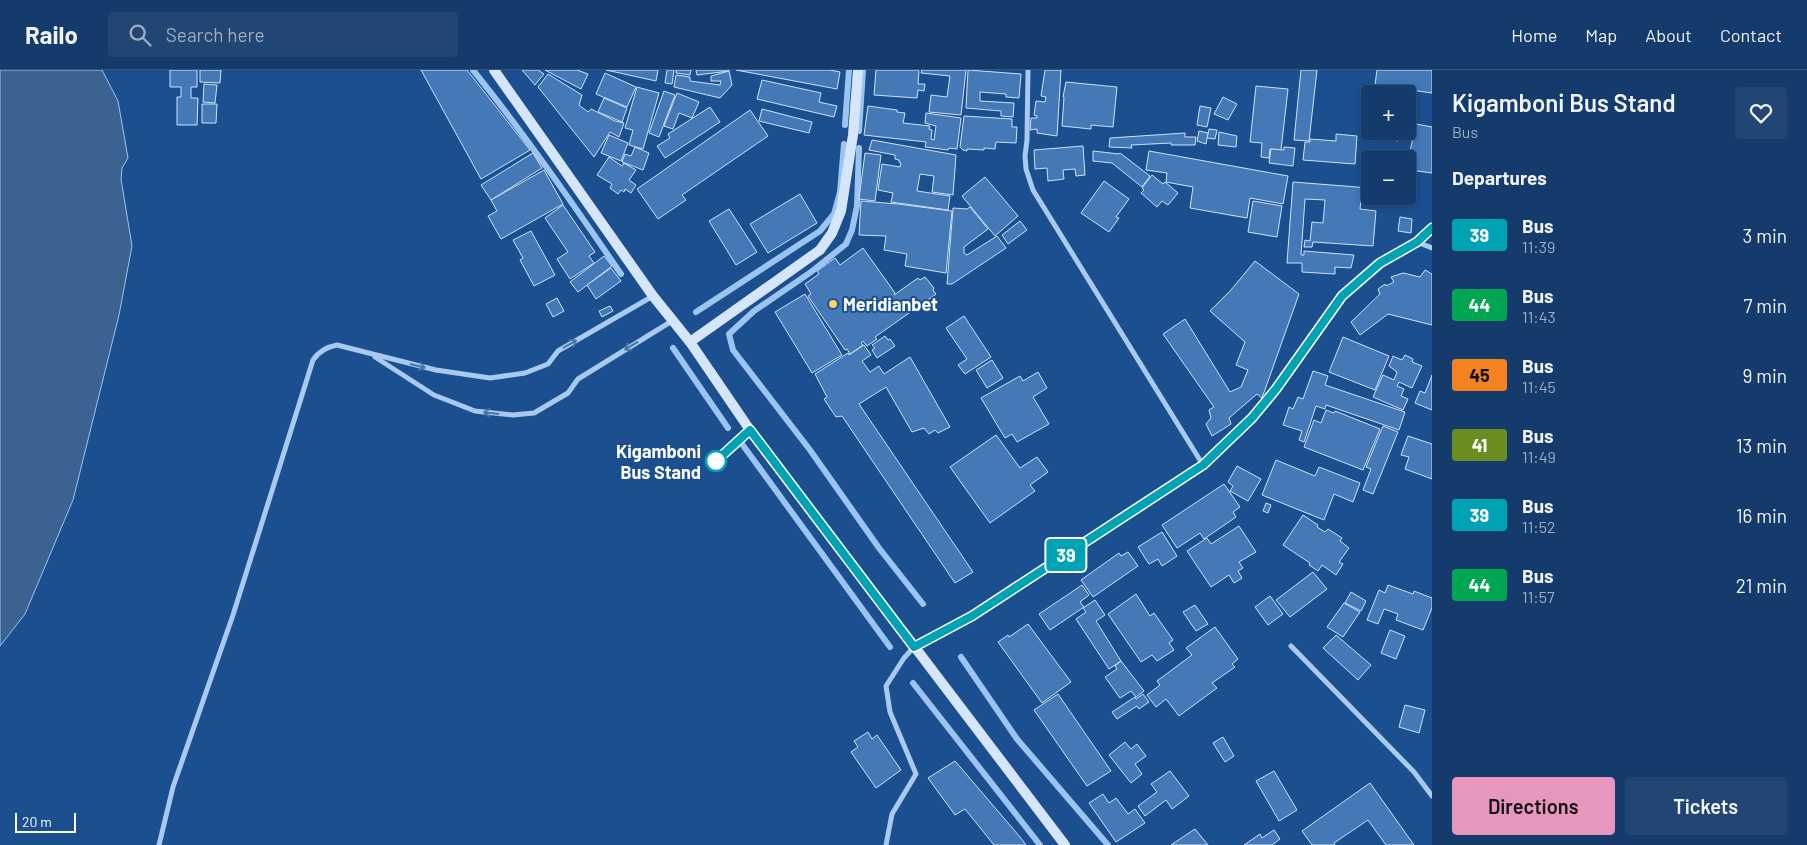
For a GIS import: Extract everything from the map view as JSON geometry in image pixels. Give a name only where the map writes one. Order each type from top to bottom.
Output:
[{"type":"main road","points":[[494,70],[653,296],[690,342],[750,430],[1065,845]]},
{"type":"main road","points":[[690,342],[820,250],[832,233],[841,211],[853,135],[858,70]]},
{"type":"street","points":[[1028,70],[1025,156],[1026,169],[1033,190],[1203,465]]},
{"type":"street","points":[[886,845],[892,814],[916,774],[890,712],[886,686],[904,658],[914,647],[972,616],[1203,465],[1252,418],[1276,389],[1342,296],[1380,263],[1417,242],[1432,228]]},
{"type":"street","points":[[1417,242],[1432,248]]},
{"type":"street","points":[[158,845],[173,787],[233,615],[313,360],[323,349],[337,345],[436,370],[490,378],[525,373],[548,364],[558,351],[653,296]]},
{"type":"street","points":[[371,354],[434,395],[475,411],[513,415],[534,413],[568,393],[578,379],[673,320]]},
{"type":"street","points":[[1291,646],[1414,772],[1432,796]]},
{"type":"water","points":[[0,70],[102,70],[118,101],[128,158],[122,168],[121,179],[132,246],[119,315],[73,500],[25,614],[0,646]]},
{"type":"building","points":[[170,70],[197,70],[197,87],[191,87],[191,98],[198,98],[197,125],[177,125],[177,97],[181,97],[181,87],[170,87]]},
{"type":"building","points":[[200,70],[221,70],[220,83],[200,82]]},
{"type":"building","points":[[421,70],[467,70],[530,150],[481,179]]},
{"type":"building","points":[[522,70],[538,70],[544,74],[535,85]]},
{"type":"building","points":[[545,70],[577,70],[588,74],[581,89]]},
{"type":"building","points":[[606,70],[658,70],[656,81]]},
{"type":"building","points":[[667,70],[674,70],[672,84],[665,83]]},
{"type":"building","points":[[676,70],[691,70],[690,75],[676,73]]},
{"type":"building","points":[[696,70],[729,70],[729,71],[697,75]]},
{"type":"building","points":[[736,70],[830,70],[840,72],[837,89]]},
{"type":"building","points":[[876,70],[918,70],[918,84],[925,84],[924,91],[918,90],[917,98],[874,95]]},
{"type":"building","points":[[922,70],[966,70],[961,115],[929,112],[931,95],[947,97],[950,76],[921,73]]},
{"type":"building","points":[[968,70],[1021,74],[1019,98],[1006,97],[1006,94],[980,92],[980,101],[1014,103],[1013,117],[1001,116],[1001,111],[966,108]]},
{"type":"building","points":[[1045,70],[1061,70],[1057,136],[1037,133],[1037,129],[1030,130],[1031,118],[1037,118],[1034,115],[1036,101],[1045,102],[1046,97],[1041,96]]},
{"type":"building","points":[[1301,70],[1317,70],[1309,141],[1294,140]]},
{"type":"building","points":[[1377,70],[1432,70],[1432,93],[1416,91],[1416,85],[1375,85]]},
{"type":"building","points":[[729,71],[732,85],[720,98],[674,87],[676,75],[690,77],[690,81],[720,85],[721,81],[711,81],[711,76]]},
{"type":"building","points":[[605,73],[636,87],[627,107],[596,94]]},
{"type":"building","points":[[548,74],[582,95],[579,105],[588,112],[591,109],[615,121],[624,123],[619,137],[610,132],[594,157],[538,87]]},
{"type":"building","points":[[762,80],[821,93],[819,102],[837,106],[834,117],[757,99]]},
{"type":"building","points":[[1066,82],[1117,87],[1113,127],[1091,125],[1091,129],[1062,126],[1063,97]]},
{"type":"building","points":[[204,84],[217,85],[215,103],[203,102]]},
{"type":"building","points":[[1256,86],[1288,89],[1281,150],[1270,149],[1269,158],[1261,157],[1262,143],[1250,142]]},
{"type":"building","points":[[637,87],[659,93],[643,149],[629,145],[633,130],[625,128]]},
{"type":"building","points":[[664,91],[675,95],[659,137],[649,133]]},
{"type":"building","points":[[677,93],[699,102],[692,118],[679,113],[673,129],[664,126]]},
{"type":"building","points":[[1223,97],[1237,104],[1228,120],[1214,114]]},
{"type":"building","points":[[604,98],[627,108],[622,122],[598,112]]},
{"type":"building","points":[[202,104],[217,104],[216,123],[202,123]]},
{"type":"building","points":[[868,106],[905,113],[903,123],[930,126],[929,129],[932,130],[931,139],[934,140],[936,126],[925,123],[926,113],[961,118],[957,149],[949,148],[948,150],[925,147],[926,142],[864,135]]},
{"type":"building","points":[[1200,106],[1211,108],[1207,127],[1197,125]]},
{"type":"building","points":[[710,107],[720,122],[665,158],[657,146],[670,138],[668,134]]},
{"type":"building","points":[[762,109],[812,122],[809,133],[759,121]]},
{"type":"building","points":[[750,110],[768,136],[682,195],[686,200],[658,219],[637,189]]},
{"type":"building","points":[[964,116],[1012,119],[1012,127],[1017,127],[1016,143],[996,142],[995,149],[963,150],[960,147]]},
{"type":"building","points":[[1416,124],[1432,127],[1432,173],[1416,171],[1416,150],[1410,150],[1412,140],[1416,140]]},
{"type":"building","points":[[1209,129],[1217,130],[1215,139],[1207,138]]},
{"type":"building","points":[[1199,131],[1208,133],[1206,144],[1197,141]]},
{"type":"building","points":[[1219,132],[1237,136],[1236,147],[1218,145]]},
{"type":"building","points":[[1185,133],[1185,137],[1196,137],[1195,145],[1171,145],[1171,143],[1131,145],[1132,148],[1109,147],[1110,138]]},
{"type":"building","points":[[1336,134],[1357,136],[1355,164],[1303,160],[1305,142],[1310,142],[1310,139],[1336,141]]},
{"type":"building","points":[[609,135],[628,143],[621,161],[601,153]]},
{"type":"building","points":[[872,140],[956,155],[953,195],[932,192],[934,176],[920,174],[917,191],[950,196],[948,210],[891,202],[893,193],[878,190],[882,164],[900,167],[901,163],[895,159],[895,155],[869,150]]},
{"type":"building","points":[[1083,146],[1085,175],[1076,176],[1075,169],[1063,170],[1064,179],[1048,181],[1047,168],[1035,169],[1034,150]]},
{"type":"building","points":[[635,147],[649,153],[643,170],[622,162],[625,154],[631,156]]},
{"type":"building","points":[[1284,147],[1295,148],[1293,166],[1269,163],[1271,149],[1284,150]]},
{"type":"building","points":[[1093,151],[1120,153],[1150,176],[1142,187],[1112,163],[1093,161]]},
{"type":"building","points":[[1149,151],[1288,176],[1283,204],[1250,198],[1247,218],[1190,208],[1193,187],[1166,182],[1167,173],[1146,170]]},
{"type":"building","points":[[533,153],[542,168],[491,200],[481,185]]},
{"type":"building","points":[[865,153],[881,155],[875,201],[859,199]]},
{"type":"building","points":[[609,157],[622,166],[624,163],[636,170],[629,180],[636,185],[631,193],[625,189],[624,192],[621,190],[618,194],[610,188],[612,184],[597,175]]},
{"type":"building","points":[[544,170],[563,204],[501,239],[488,216],[497,211],[491,200]]},
{"type":"building","points":[[1152,175],[1163,184],[1165,182],[1178,193],[1168,205],[1162,201],[1157,207],[1141,193],[1144,190],[1142,188]]},
{"type":"building","points":[[985,177],[1018,216],[995,236],[962,196]]},
{"type":"building","points":[[1104,181],[1129,199],[1116,217],[1119,218],[1109,232],[1081,213]]},
{"type":"building","points":[[1293,182],[1361,187],[1360,209],[1376,211],[1373,246],[1313,242],[1312,247],[1304,247],[1305,240],[1310,241],[1312,222],[1323,223],[1325,200],[1305,199],[1301,255],[1304,255],[1304,251],[1354,255],[1351,268],[1335,267],[1335,274],[1302,272],[1302,263],[1287,263]]},
{"type":"building","points":[[800,194],[817,223],[768,253],[750,224]]},
{"type":"building","points":[[861,201],[952,211],[946,273],[905,266],[907,254],[884,250],[886,236],[859,235]]},
{"type":"building","points":[[1253,201],[1282,206],[1277,237],[1248,232]]},
{"type":"building","points":[[563,205],[595,252],[589,256],[594,263],[570,279],[557,259],[568,252],[545,218]]},
{"type":"building","points":[[970,207],[988,229],[964,247],[964,253],[967,255],[997,236],[1006,248],[952,284],[947,284],[953,208],[967,209]]},
{"type":"building","points":[[729,209],[757,252],[736,265],[709,221]]},
{"type":"building","points":[[1400,217],[1412,219],[1411,233],[1398,231]]},
{"type":"building","points":[[1020,221],[1027,230],[1008,244],[1002,235]]},
{"type":"building","points":[[531,231],[555,275],[534,286],[520,260],[523,258],[513,240]]},
{"type":"building","points":[[863,248],[895,293],[894,295],[918,278],[920,280],[925,277],[934,288],[933,290],[936,294],[875,337],[877,339],[867,346],[863,341],[861,343],[863,345],[850,354],[847,349],[845,350],[808,296],[811,294],[805,284],[819,274],[817,271],[835,258],[840,265]]},
{"type":"building","points":[[604,256],[612,266],[578,292],[570,282]]},
{"type":"building","points":[[1255,261],[1299,294],[1262,398],[1257,394],[1229,418],[1231,424],[1212,436],[1206,424],[1211,418],[1209,410],[1214,407],[1163,334],[1185,319],[1230,392],[1241,387],[1248,370],[1236,365],[1245,342],[1210,311],[1231,290]]},
{"type":"building","points":[[611,268],[621,281],[596,299],[587,285]]},
{"type":"building","points":[[1425,270],[1432,274],[1432,325],[1388,314],[1360,335],[1351,322],[1380,294],[1378,289],[1385,284],[1386,286],[1394,282],[1391,277],[1403,273],[1420,277]]},
{"type":"building","points":[[805,294],[842,355],[812,373],[775,312]]},
{"type":"building","points":[[557,298],[564,311],[553,317],[546,304]]},
{"type":"building","points":[[610,306],[613,311],[602,317],[599,311]]},
{"type":"building","points":[[964,316],[991,357],[965,374],[958,365],[967,359],[946,328]]},
{"type":"building","points":[[885,336],[895,346],[877,358],[872,350],[875,348],[872,345]]},
{"type":"building","points":[[1343,337],[1389,356],[1375,390],[1329,372]]},
{"type":"building","points":[[864,345],[871,355],[862,361],[870,372],[879,366],[884,374],[910,357],[950,427],[938,433],[935,430],[929,434],[924,428],[912,432],[886,387],[859,404],[973,572],[955,583],[842,416],[836,417],[824,399],[827,397],[815,374]]},
{"type":"building","points":[[1405,355],[1413,359],[1412,362],[1422,366],[1412,388],[1399,382],[1397,386],[1404,389],[1401,396],[1408,399],[1403,410],[1373,397],[1383,375],[1394,380],[1397,372],[1389,366],[1393,356],[1402,360]]},
{"type":"building","points":[[992,360],[1003,378],[987,388],[976,370]]},
{"type":"building","points":[[1313,371],[1328,376],[1325,385],[1405,412],[1399,430],[1326,405],[1325,409],[1316,406],[1304,442],[1299,440],[1302,431],[1283,425],[1289,407],[1293,409],[1298,397],[1303,399]]},
{"type":"building","points":[[1038,372],[1047,388],[1033,397],[1049,424],[1017,442],[1012,434],[1005,438],[981,398],[1020,376],[1023,381]]},
{"type":"building","points":[[1432,375],[1432,410],[1415,403],[1420,391],[1425,393]]},
{"type":"building","points":[[1326,410],[1334,413],[1335,411],[1380,429],[1363,470],[1304,447],[1314,420],[1321,423]]},
{"type":"building","points":[[1383,426],[1398,432],[1373,494],[1363,490],[1371,469],[1366,467]]},
{"type":"building","points":[[996,435],[1020,468],[1037,457],[1048,472],[1030,485],[1035,491],[990,523],[950,467]]},
{"type":"building","points":[[1408,436],[1432,444],[1432,479],[1405,469],[1409,457],[1401,455]]},
{"type":"building","points":[[1276,460],[1315,476],[1319,467],[1360,483],[1353,502],[1334,494],[1324,520],[1262,495]]},
{"type":"building","points":[[1237,466],[1261,479],[1248,501],[1230,491],[1233,486],[1228,482]]},
{"type":"building","points":[[1224,484],[1240,507],[1233,512],[1236,517],[1204,539],[1200,533],[1177,548],[1162,525]]},
{"type":"building","points":[[1266,503],[1271,505],[1268,513],[1263,511]]},
{"type":"building","points":[[1303,515],[1325,532],[1328,529],[1342,538],[1340,541],[1349,548],[1339,562],[1343,564],[1336,575],[1322,565],[1318,571],[1309,565],[1310,563],[1283,545]]},
{"type":"building","points":[[1239,526],[1256,552],[1239,562],[1243,568],[1238,571],[1242,578],[1234,583],[1229,575],[1211,587],[1187,551],[1207,538],[1211,544]]},
{"type":"building","points":[[1162,532],[1177,556],[1162,566],[1158,559],[1149,564],[1138,547]]},
{"type":"building","points":[[1128,552],[1138,566],[1093,597],[1081,580],[1119,553],[1121,556]]},
{"type":"building","points":[[1313,572],[1327,589],[1290,617],[1276,600]]},
{"type":"building","points":[[1082,585],[1089,595],[1080,602],[1084,607],[1050,630],[1039,614]]},
{"type":"building","points":[[1388,585],[1413,594],[1414,591],[1432,598],[1432,608],[1423,630],[1396,620],[1398,614],[1384,609],[1378,624],[1367,620],[1379,590],[1385,593]]},
{"type":"building","points":[[1351,592],[1366,601],[1361,611],[1345,603]]},
{"type":"building","points":[[1136,594],[1150,616],[1154,613],[1173,640],[1169,643],[1174,650],[1157,661],[1152,655],[1141,662],[1108,614]]},
{"type":"building","points":[[1270,596],[1283,614],[1268,625],[1255,607]]},
{"type":"building","points":[[1095,600],[1105,615],[1096,621],[1121,661],[1109,669],[1076,619],[1086,612],[1083,608]]},
{"type":"building","points":[[1344,603],[1360,612],[1343,637],[1327,627]]},
{"type":"building","points":[[1195,605],[1208,624],[1196,631],[1183,612]]},
{"type":"building","points":[[1028,624],[1071,682],[1042,703],[998,642]]},
{"type":"building","points":[[1215,627],[1238,659],[1232,664],[1235,667],[1212,683],[1217,688],[1179,716],[1166,699],[1156,707],[1147,695],[1160,685],[1157,681],[1192,655],[1186,648]]},
{"type":"building","points":[[1390,630],[1405,636],[1396,659],[1381,653]]},
{"type":"building","points":[[1336,635],[1371,665],[1358,680],[1323,648]]},
{"type":"building","points":[[1121,661],[1144,691],[1136,697],[1131,691],[1120,698],[1105,677],[1117,669],[1115,666]]},
{"type":"building","points":[[1058,694],[1111,771],[1087,786],[1034,710]]},
{"type":"building","points":[[1143,694],[1149,702],[1139,709],[1137,706],[1117,719],[1112,712]]},
{"type":"building","points":[[1405,705],[1425,710],[1419,733],[1399,727]]},
{"type":"building","points":[[868,732],[872,739],[877,735],[901,770],[876,788],[851,752],[858,747],[854,741]]},
{"type":"building","points":[[1223,737],[1234,756],[1225,762],[1213,743]]},
{"type":"building","points":[[1125,742],[1131,749],[1137,744],[1146,756],[1135,764],[1142,774],[1131,783],[1109,755]]},
{"type":"building","points":[[955,761],[1026,845],[994,845],[965,809],[955,815],[928,778]]},
{"type":"building","points":[[1170,771],[1189,796],[1172,809],[1166,800],[1145,816],[1138,806],[1157,792],[1151,784]]},
{"type":"building","points":[[1274,771],[1297,810],[1279,821],[1256,781]]},
{"type":"building","points":[[1370,783],[1414,845],[1386,845],[1368,820],[1334,843],[1335,845],[1312,845],[1302,831]]},
{"type":"building","points":[[1103,794],[1109,803],[1116,798],[1128,814],[1135,809],[1145,823],[1116,842],[1089,803]]},
{"type":"building","points":[[1195,829],[1208,845],[1171,845]]},
{"type":"building","points":[[1274,830],[1280,839],[1272,845],[1244,845],[1260,834],[1262,838]]},
{"type":"waterway","points":[[473,70],[530,145],[621,274]]},
{"type":"waterway","points":[[845,125],[849,70]]},
{"type":"waterway","points":[[859,131],[863,70]]},
{"type":"waterway","points":[[696,312],[820,231],[834,214],[840,192],[844,144]]},
{"type":"waterway","points":[[859,148],[857,206],[852,230],[846,244],[811,272],[754,311],[729,334],[733,350],[810,450],[879,548],[923,604]]},
{"type":"waterway","points":[[673,348],[728,428]]},
{"type":"waterway","points":[[742,444],[890,647]]},
{"type":"waterway","points":[[961,657],[1017,739],[1108,845]]},
{"type":"waterway","points":[[913,683],[1040,845]]},
{"type":"bus line","name":"39","points":[[716,461],[750,430],[914,647],[972,616],[1203,465],[1252,418],[1276,389],[1342,296],[1380,263],[1417,242],[1432,228]]},
{"type":"place","name":"Meridianbet","points":[[833,304]]},
{"type":"place","name":"Kigamboni Bus Stand","points":[[716,461]]}]
